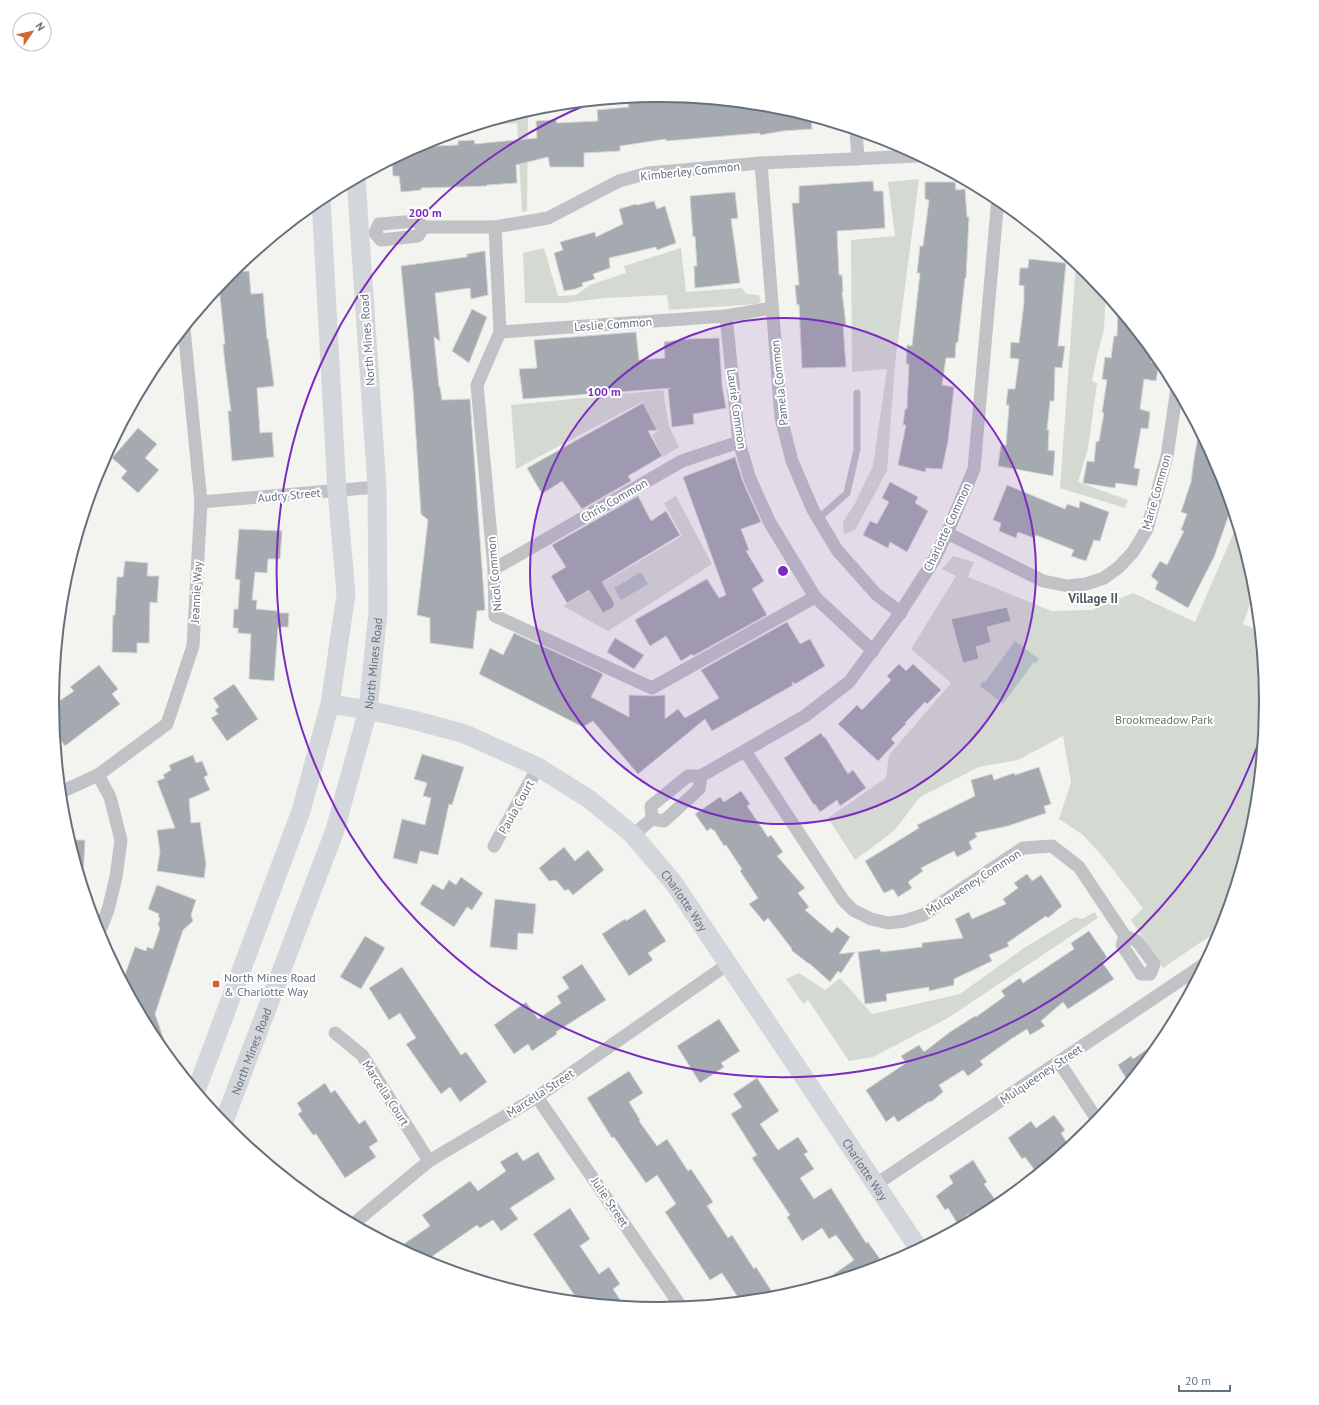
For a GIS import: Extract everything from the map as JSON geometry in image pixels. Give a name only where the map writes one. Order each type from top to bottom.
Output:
[{"type":"main road","name":"North Mines Road","points":[[226,1117],[335,830],[368,710],[378,612],[377,487],[367,233],[357,183]]},
{"type":"main road","points":[[198,1086],[301,811],[330,704],[346,594],[337,490],[321,206]]},
{"type":"main road","name":"Charlotte Way","points":[[330,704],[368,710],[465,734],[538,768],[589,799],[633,835],[673,882],[916,1245]]},
{"type":"street","points":[[856,135],[858,159]]},
{"type":"street","name":"Kimberley Common","points":[[367,233],[379,224],[417,221],[424,227],[495,228],[548,218],[619,182],[648,173],[761,163],[908,157]]},
{"type":"street","name":"Pamela Common","points":[[761,163],[781,418],[792,461],[813,510],[837,550],[876,594],[901,613]]},
{"type":"street","name":"Charlotte Common","points":[[652,819],[651,806],[688,776],[701,776],[805,716],[849,682],[901,613],[934,560],[974,470],[997,206]]},
{"type":"street","name":"Nicol Common","points":[[495,228],[500,332],[477,385],[494,569],[495,616],[652,688],[815,597]]},
{"type":"street","name":"Leslie Common","points":[[500,332],[726,316],[772,308]]},
{"type":"street","name":"Laurie Common","points":[[726,316],[739,442],[750,479],[770,523],[815,597],[873,651]]},
{"type":"street","name":"Jeannie Way","points":[[66,790],[98,776],[167,724],[193,646],[201,502],[185,335]]},
{"type":"street","name":"Marie Common","points":[[947,533],[1043,581],[1068,586],[1086,584],[1104,578],[1119,567],[1133,552],[1146,529],[1167,456],[1176,396]]},
{"type":"street","name":"Chris Common","points":[[494,569],[682,462],[739,442]]},
{"type":"street","name":"Audry Street","points":[[201,502],[377,487]]},
{"type":"street","name":"Mulqueeney Common","points":[[745,751],[843,900],[859,913],[871,919],[888,923],[904,921],[924,915],[1023,848],[1052,846],[1079,867],[1125,936],[1137,941],[1154,964],[1150,974],[1163,992]]},
{"type":"street","name":"Paula Court","points":[[494,846],[538,768]]},
{"type":"street","points":[[98,776],[110,797],[121,840],[116,877],[108,910],[102,925]]},
{"type":"street","points":[[633,835],[652,819],[664,821],[699,789],[701,776]]},
{"type":"street","name":"Marcella Street","points":[[357,1222],[429,1161],[538,1097],[728,964]]},
{"type":"street","name":"Mulqueeney Street","points":[[875,1185],[1198,969]]},
{"type":"street","name":"Marcella Court","points":[[335,1033],[362,1055],[429,1161]]},
{"type":"street","points":[[1059,1062],[1095,1116]]},
{"type":"street","name":"Julie Street","points":[[538,1097],[678,1303]]},
{"type":"lane","points":[[818,519],[847,493],[858,449],[857,393]]},
{"type":"green space","points":[[528,117],[527,211],[522,212],[517,123],[496,125]]},
{"type":"green space","points":[[919,179],[895,364],[887,471],[855,530],[844,534],[843,522],[855,503],[873,466],[887,369],[852,372],[851,240],[895,236],[888,182]]},
{"type":"green space","points":[[544,248],[558,296],[576,295],[590,285],[626,273],[624,266],[681,248],[686,292],[742,288],[746,294],[759,295],[761,301],[757,304],[669,310],[667,295],[606,298],[564,303],[525,303],[523,253]]},
{"type":"green space","points":[[1075,270],[1106,301],[1104,329],[1092,381],[1097,383],[1088,448],[1078,482],[1128,500],[1125,508],[1060,488]]},
{"type":"green space","points":[[663,390],[669,426],[679,447],[663,457],[652,435],[658,431],[642,402],[516,469],[511,405]]},
{"type":"green space","points":[[676,496],[712,564],[608,631],[563,606],[682,536],[664,503]]},
{"type":"green space","name":"Brookmeadow Park","points":[[1235,530],[1240,547],[1251,601],[1243,624],[1256,629],[1259,663],[1259,742],[1255,781],[1240,858],[1228,896],[1213,934],[1163,968],[1131,920],[1143,908],[1104,858],[1083,835],[1059,819],[1071,782],[1063,736],[1018,760],[979,767],[920,797],[894,831],[855,860],[828,818],[886,778],[889,755],[951,683],[911,649],[956,576],[942,569],[953,556],[974,562],[968,577],[1052,611],[1092,610],[1133,593],[1195,622]]},
{"type":"green space","points":[[1095,912],[1098,918],[948,1018],[873,1057],[849,1061],[808,1000],[803,1004],[786,979],[799,973],[825,990],[840,978],[872,1014],[960,994],[1024,948],[1075,917],[1082,919]]},
{"type":"shaded area","points":[[641,572],[648,584],[621,600],[614,588]]},
{"type":"shaded area","points":[[1015,641],[1039,659],[1036,663],[1034,662],[1003,704],[980,686],[983,681],[985,682]]},
{"type":"building","points":[[660,102],[699,103],[738,107],[811,121],[812,129],[783,131],[760,135],[760,133],[666,141],[666,139],[620,146],[620,151],[584,153],[584,167],[550,167],[548,157],[516,165],[517,183],[487,186],[421,188],[421,190],[401,192],[399,176],[393,176],[392,165],[435,146],[458,145],[458,141],[474,140],[475,144],[537,138],[536,121],[556,120],[557,123],[598,121],[597,110],[629,107],[628,104]]},
{"type":"building","points":[[873,181],[874,191],[883,191],[885,228],[837,231],[839,275],[842,275],[842,292],[846,325],[843,325],[846,367],[802,368],[799,304],[797,305],[795,285],[799,285],[792,203],[799,203],[799,186]]},
{"type":"building","points":[[925,182],[955,182],[956,190],[965,189],[967,217],[969,217],[966,278],[958,342],[956,343],[955,358],[946,358],[942,385],[954,387],[948,441],[942,469],[926,468],[925,472],[898,465],[906,425],[903,425],[905,409],[907,409],[909,364],[906,364],[907,345],[912,346],[920,273],[917,273],[920,246],[923,246],[929,200],[925,199]]},
{"type":"building","points":[[735,192],[738,218],[731,219],[740,283],[695,288],[694,266],[697,266],[690,196]]},
{"type":"building","points":[[654,201],[657,209],[665,206],[676,243],[657,250],[656,247],[609,258],[610,268],[593,274],[595,279],[582,283],[583,286],[564,291],[554,253],[563,250],[560,242],[595,232],[596,237],[623,224],[619,209]]},
{"type":"building","points":[[485,251],[488,295],[471,299],[470,288],[435,293],[440,341],[434,337],[439,387],[442,400],[470,399],[485,610],[477,611],[473,649],[430,643],[430,618],[417,615],[428,520],[421,514],[413,390],[401,266],[467,257],[467,254]]},
{"type":"building","points":[[1029,259],[1066,263],[1058,346],[1065,346],[1062,368],[1055,367],[1054,401],[1050,401],[1047,430],[1049,430],[1048,450],[1055,451],[1053,476],[998,466],[1001,445],[1006,445],[1009,405],[1006,405],[1008,389],[1015,389],[1019,359],[1010,358],[1011,342],[1019,343],[1024,303],[1024,286],[1019,285],[1020,268],[1028,268]]},
{"type":"building","points":[[242,271],[249,271],[251,294],[263,293],[267,339],[274,386],[257,388],[260,433],[272,432],[274,457],[232,461],[228,411],[231,411],[223,344],[225,344],[220,294]]},
{"type":"building","points":[[472,309],[487,317],[469,363],[452,351]]},
{"type":"building","points":[[1118,315],[1151,358],[1151,362],[1154,362],[1158,368],[1156,381],[1144,379],[1140,409],[1150,412],[1148,429],[1141,428],[1134,468],[1140,469],[1137,486],[1116,483],[1115,488],[1083,483],[1087,461],[1094,462],[1096,442],[1099,441],[1104,413],[1102,412],[1107,380],[1102,379],[1105,357],[1111,358],[1114,336],[1117,336]]},
{"type":"building","points":[[636,332],[639,360],[665,358],[664,342],[688,339],[719,338],[722,386],[726,408],[693,414],[694,424],[672,427],[668,389],[671,388],[523,399],[519,369],[537,368],[534,340]]},
{"type":"building","points":[[643,403],[657,430],[648,431],[662,456],[628,476],[631,481],[582,509],[562,481],[542,494],[527,468]]},
{"type":"building","points":[[138,428],[157,444],[145,458],[159,470],[138,493],[121,478],[127,471],[112,458]]},
{"type":"building","points":[[1198,437],[1229,513],[1214,557],[1188,608],[1155,589],[1158,582],[1151,576],[1160,561],[1167,565],[1184,531],[1181,530],[1187,514],[1181,512],[1191,482]]},
{"type":"building","points":[[735,457],[743,482],[761,522],[741,529],[749,550],[746,551],[764,581],[752,589],[767,615],[693,656],[692,654],[681,661],[666,636],[650,646],[635,620],[707,579],[719,598],[726,595],[683,477]]},
{"type":"building","points":[[890,482],[918,497],[915,503],[928,511],[907,552],[890,542],[888,548],[863,535],[870,521],[877,524],[889,502],[882,498]]},
{"type":"building","points":[[1007,485],[1065,509],[1067,504],[1079,508],[1080,501],[1109,512],[1100,541],[1094,540],[1086,561],[1071,556],[1074,550],[1036,535],[1034,538],[1018,532],[1016,538],[999,531],[1001,523],[993,520]]},
{"type":"building","points":[[638,496],[651,521],[666,511],[680,535],[602,582],[614,602],[614,607],[603,613],[589,590],[567,603],[551,576],[566,567],[552,545]]},
{"type":"building","points":[[239,529],[282,531],[280,559],[268,559],[267,573],[255,572],[252,600],[257,600],[256,609],[277,611],[277,613],[289,613],[288,627],[278,627],[274,681],[249,679],[251,634],[238,633],[238,628],[233,628],[234,609],[238,609],[240,580],[235,579]]},
{"type":"building","points":[[125,561],[148,563],[147,576],[159,576],[157,603],[150,602],[149,643],[137,643],[137,653],[112,652],[113,615],[115,615],[117,577],[123,577]]},
{"type":"building","points":[[1007,607],[1011,621],[987,627],[991,642],[976,647],[979,659],[963,663],[951,619]]},
{"type":"building","points":[[787,622],[800,644],[810,639],[825,666],[795,684],[793,682],[793,685],[712,731],[705,719],[638,774],[593,721],[583,727],[479,674],[490,648],[503,655],[514,633],[603,674],[591,697],[629,717],[629,695],[665,695],[665,719],[678,709],[685,718],[719,698],[701,670]]},
{"type":"building","points":[[615,638],[644,655],[634,669],[607,652]]},
{"type":"building","points":[[899,664],[906,671],[913,664],[941,690],[927,704],[925,702],[905,723],[906,724],[891,739],[895,743],[878,761],[838,724],[857,705],[862,710],[891,680],[887,676]]},
{"type":"building","points":[[99,665],[118,689],[112,694],[120,704],[65,746],[60,739],[59,701],[74,691],[70,687]]},
{"type":"building","points":[[234,684],[258,719],[227,741],[211,718],[218,714],[215,710],[219,707],[213,698]]},
{"type":"building","points":[[821,733],[848,774],[853,770],[866,788],[840,806],[837,800],[820,812],[784,758]]},
{"type":"building","points":[[422,754],[464,767],[452,805],[449,804],[438,855],[420,851],[417,864],[393,858],[402,819],[425,825],[431,798],[423,796],[427,783],[414,779]]},
{"type":"building","points":[[193,755],[196,763],[202,761],[208,775],[204,777],[210,790],[189,799],[191,823],[200,822],[206,864],[204,878],[157,871],[160,852],[157,830],[175,828],[157,781],[165,778],[163,775],[171,770],[169,765]]},
{"type":"building","points":[[1039,767],[1051,804],[1044,806],[1046,813],[1008,826],[975,833],[977,837],[969,842],[972,849],[957,857],[954,851],[921,868],[923,871],[908,882],[912,888],[898,897],[893,889],[884,893],[865,861],[919,828],[917,825],[975,796],[971,780],[992,774],[994,780]]},
{"type":"building","points":[[741,791],[750,804],[747,806],[768,837],[771,835],[783,852],[777,856],[805,888],[798,893],[809,907],[805,910],[832,933],[837,927],[850,937],[839,954],[855,952],[841,973],[838,971],[830,982],[809,963],[791,950],[792,949],[768,918],[764,922],[749,904],[758,898],[740,871],[742,869],[726,845],[724,846],[714,830],[711,828],[707,831],[695,814],[720,797],[724,802]]},
{"type":"building","points":[[75,840],[85,840],[83,872]]},
{"type":"building","points":[[564,847],[575,861],[588,850],[604,870],[573,895],[568,889],[565,891],[556,880],[549,881],[539,868]]},
{"type":"building","points":[[1027,874],[1032,881],[1041,875],[1062,906],[1048,918],[1046,916],[1007,943],[1009,946],[989,955],[992,961],[954,979],[954,985],[929,991],[929,987],[886,994],[887,1001],[865,1004],[858,952],[880,949],[881,952],[922,947],[922,943],[963,938],[955,919],[969,912],[972,919],[1006,904],[1003,899],[1018,888],[1014,883]]},
{"type":"building","points":[[461,877],[483,893],[472,910],[467,907],[454,927],[420,904],[433,884],[443,890],[449,880],[456,885]]},
{"type":"building","points":[[157,885],[196,900],[191,915],[193,921],[183,930],[155,1014],[165,1043],[139,1003],[125,975],[135,947],[146,951],[147,947],[153,949],[160,928],[158,925],[160,918],[158,917],[159,914],[148,909]]},
{"type":"building","points":[[495,899],[536,904],[533,934],[518,933],[517,950],[490,947]]},
{"type":"building","points":[[645,909],[666,941],[648,953],[653,960],[629,976],[602,934],[625,919],[626,921]]},
{"type":"building","points":[[1089,931],[1107,957],[1102,962],[1114,979],[1068,1009],[1063,1002],[1041,1021],[1045,1026],[1030,1035],[1027,1029],[980,1061],[983,1065],[968,1076],[963,1070],[939,1085],[943,1092],[931,1102],[930,1101],[898,1122],[894,1116],[886,1122],[866,1090],[906,1063],[901,1056],[919,1045],[924,1052],[950,1032],[975,1016],[976,1017],[1005,996],[1001,991],[1020,978],[1023,983],[1074,949],[1071,943]]},
{"type":"building","points":[[365,936],[385,948],[361,989],[340,977]]},
{"type":"building","points":[[582,964],[606,1000],[556,1032],[557,1034],[532,1051],[528,1044],[514,1054],[494,1025],[526,1002],[538,1019],[561,1003],[557,996],[569,988],[562,977]]},
{"type":"building","points":[[402,967],[461,1055],[466,1052],[487,1082],[460,1102],[450,1087],[441,1094],[406,1044],[416,1038],[400,1013],[389,1020],[369,988]]},
{"type":"building","points":[[719,1019],[740,1051],[721,1063],[724,1067],[700,1083],[677,1046]]},
{"type":"building","points":[[1152,1046],[1127,1079],[1118,1065],[1131,1056],[1133,1059]]},
{"type":"building","points":[[629,1071],[643,1093],[629,1102],[640,1120],[639,1121],[657,1146],[667,1139],[688,1171],[691,1169],[713,1202],[707,1206],[728,1238],[732,1235],[754,1269],[756,1267],[772,1292],[738,1298],[722,1273],[710,1280],[665,1212],[676,1204],[657,1175],[646,1183],[614,1137],[612,1138],[587,1098]]},
{"type":"building","points":[[757,1078],[779,1111],[760,1124],[778,1150],[798,1137],[808,1152],[804,1154],[814,1169],[800,1178],[814,1199],[831,1188],[866,1243],[868,1242],[881,1260],[827,1279],[854,1260],[836,1235],[829,1239],[822,1228],[802,1241],[787,1217],[790,1215],[752,1158],[757,1155],[731,1114],[742,1107],[733,1094]]},
{"type":"building","points":[[325,1083],[331,1093],[335,1090],[359,1124],[365,1120],[378,1141],[369,1147],[376,1157],[345,1178],[316,1134],[313,1135],[298,1114],[302,1111],[297,1103]]},
{"type":"building","points":[[1054,1115],[1065,1130],[1061,1133],[1067,1143],[1035,1171],[1025,1157],[1022,1159],[1008,1138],[1031,1121],[1036,1128]]},
{"type":"building","points":[[517,1152],[523,1161],[538,1152],[555,1179],[510,1208],[518,1219],[501,1231],[493,1220],[480,1228],[477,1225],[431,1257],[403,1245],[430,1226],[422,1215],[470,1181],[478,1191],[506,1171],[500,1162]]},
{"type":"building","points":[[973,1160],[987,1182],[984,1184],[995,1200],[971,1216],[969,1214],[957,1223],[948,1208],[945,1210],[936,1196],[953,1183],[949,1176]]},
{"type":"building","points":[[570,1208],[590,1239],[580,1246],[599,1274],[609,1267],[620,1284],[613,1289],[622,1302],[576,1297],[533,1234]]},
{"type":"place","name":"North Mines Road & Charlotte Way","points":[[216,984]]},
{"type":"district","name":"Village II","points":[[1093,598]]}]
